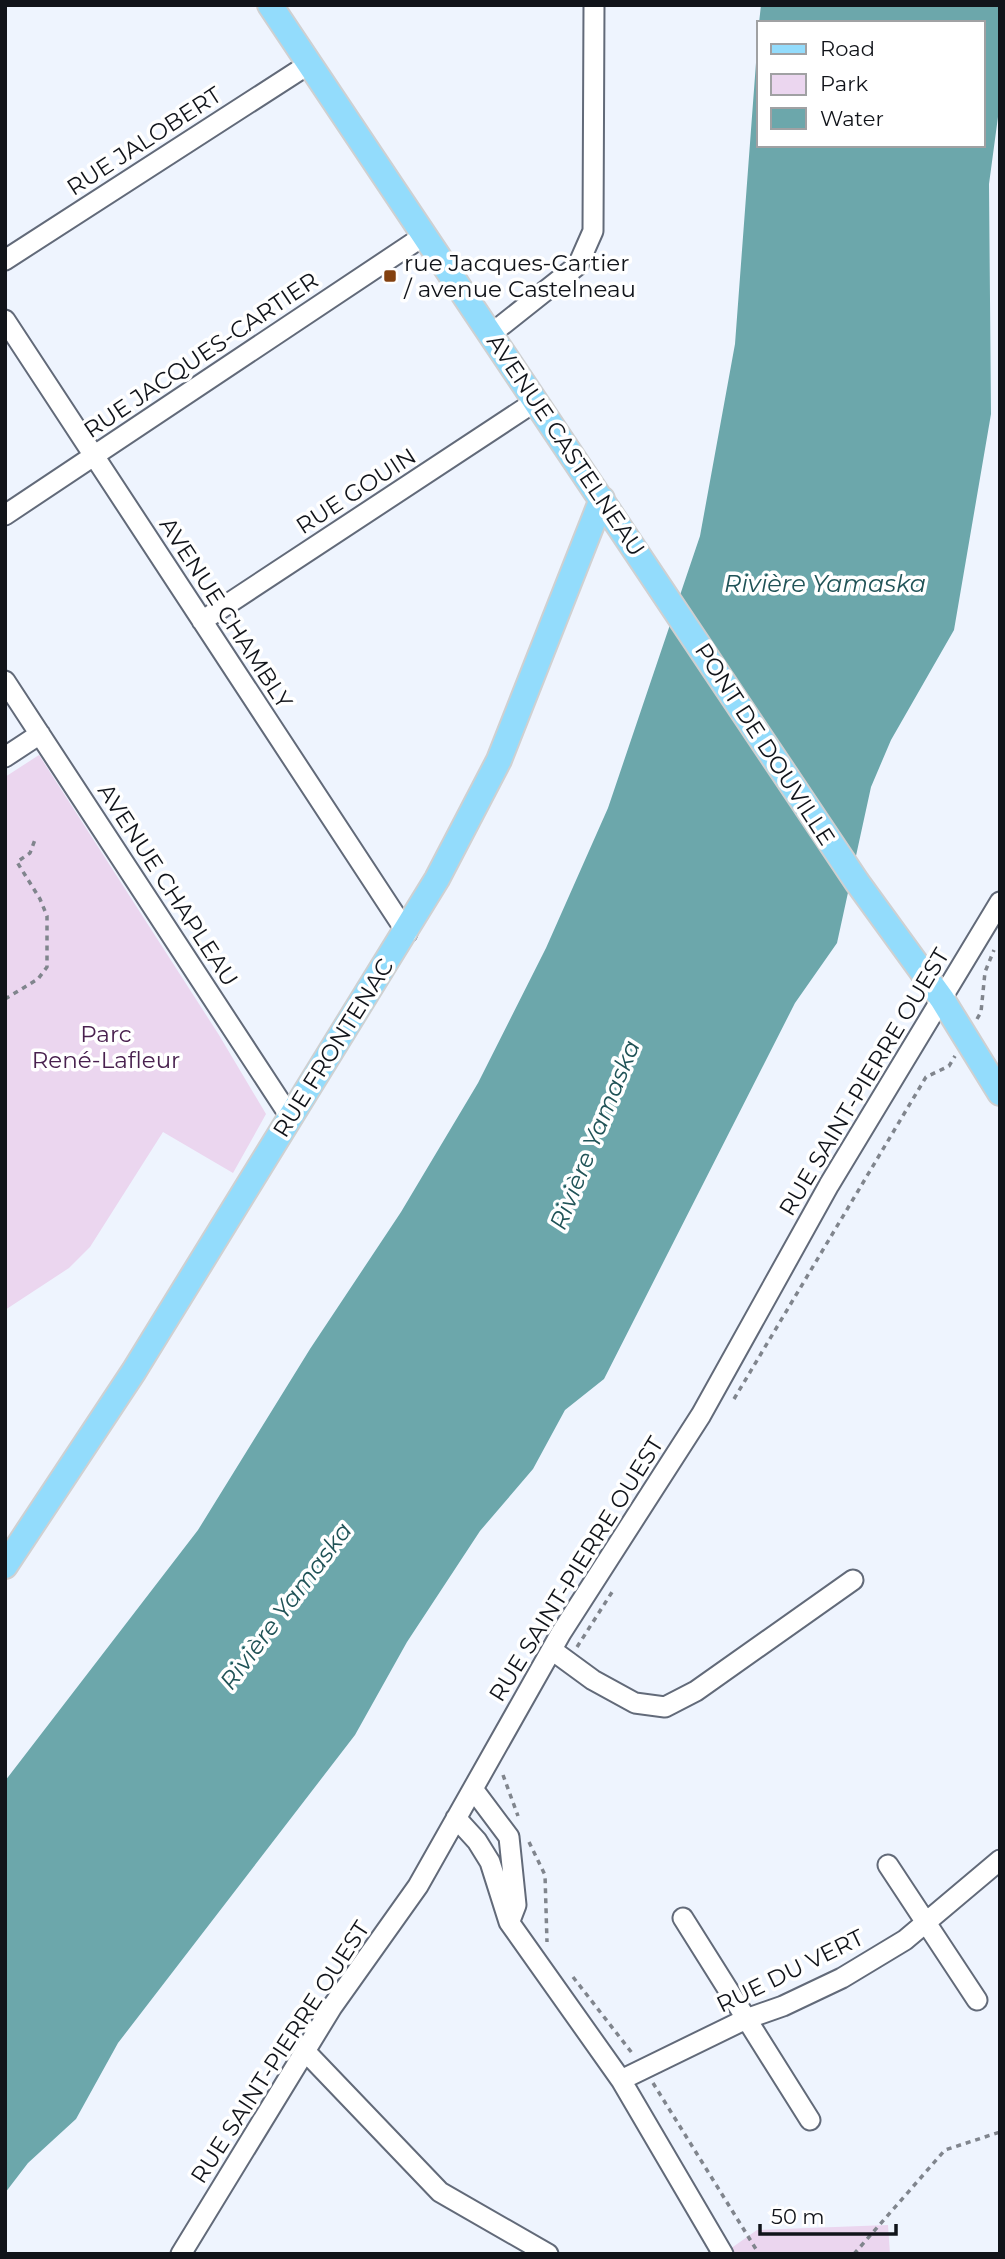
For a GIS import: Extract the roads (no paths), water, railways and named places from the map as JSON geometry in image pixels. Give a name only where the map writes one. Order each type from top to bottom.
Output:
[{"type":"main road","name":"AVENUE CASTELNEAU","points":[[270,5],[674,606]]},
{"type":"main road","name":"RUE FRONTENAC","points":[[5,1566],[134,1371],[289,1115],[407,933],[499,760],[602,499]]},
{"type":"main road","name":"PONT DE DOUVILLE","points":[[674,606],[857,882],[942,999],[1000,1093]]},
{"type":"street","points":[[491,334],[578,265],[593,231],[594,5]]},
{"type":"street","name":"RUE JALOBERT","points":[[5,260],[309,64]]},
{"type":"street","name":"RUE JACQUES-CARTIER","points":[[5,515],[425,235]]},
{"type":"street","name":"AVENUE CHAMBLY","points":[[5,320],[407,933]]},
{"type":"street","name":"RUE GOUIN","points":[[202,621],[536,401]]},
{"type":"street","name":"AVENUE CHAPLEAU","points":[[5,681],[289,1115]]},
{"type":"street","points":[[5,757],[40,734]]},
{"type":"street","name":"RUE SAINT-PIERRE OUEST","points":[[181,2254],[332,2007],[418,1886],[552,1650],[701,1415],[828,1185],[1000,902]]},
{"type":"street","points":[[552,1650],[593,1680],[635,1703],[665,1707],[696,1691],[853,1580]]},
{"type":"street","points":[[473,1789],[509,1837],[516,1905],[509,1922]]},
{"type":"street","points":[[456,1818],[477,1841],[490,1862],[509,1922],[621,2080],[723,2254]]},
{"type":"street","name":"RUE DU VERT","points":[[621,2080],[746,2019],[783,2006],[842,1978],[905,1940],[1000,1860]]},
{"type":"street","points":[[888,1865],[977,2000]]},
{"type":"street","points":[[682,1918],[810,2120]]},
{"type":"street","points":[[305,2051],[440,2192],[548,2254]]},
{"type":"water","name":"Rivière Yamaska","points":[[761,5],[1000,5],[1000,102],[989,184],[991,414],[954,630],[891,740],[871,787],[837,943],[795,1003],[604,1379],[565,1410],[533,1469],[480,1531],[407,1642],[355,1735],[118,2043],[76,2119],[28,2163],[5,2193],[5,1781],[198,1530],[310,1349],[401,1212],[478,1083],[546,948],[608,808],[700,536],[735,344],[757,49],[757,147],[984,147],[984,21],[759,21]]},
{"type":"place","name":"rue Jacques-Cartier / avenue Castelneau","points":[[390,276]]},
{"type":"park label","name":"Parc René-Lafleur","points":[[106,1047]]}]
